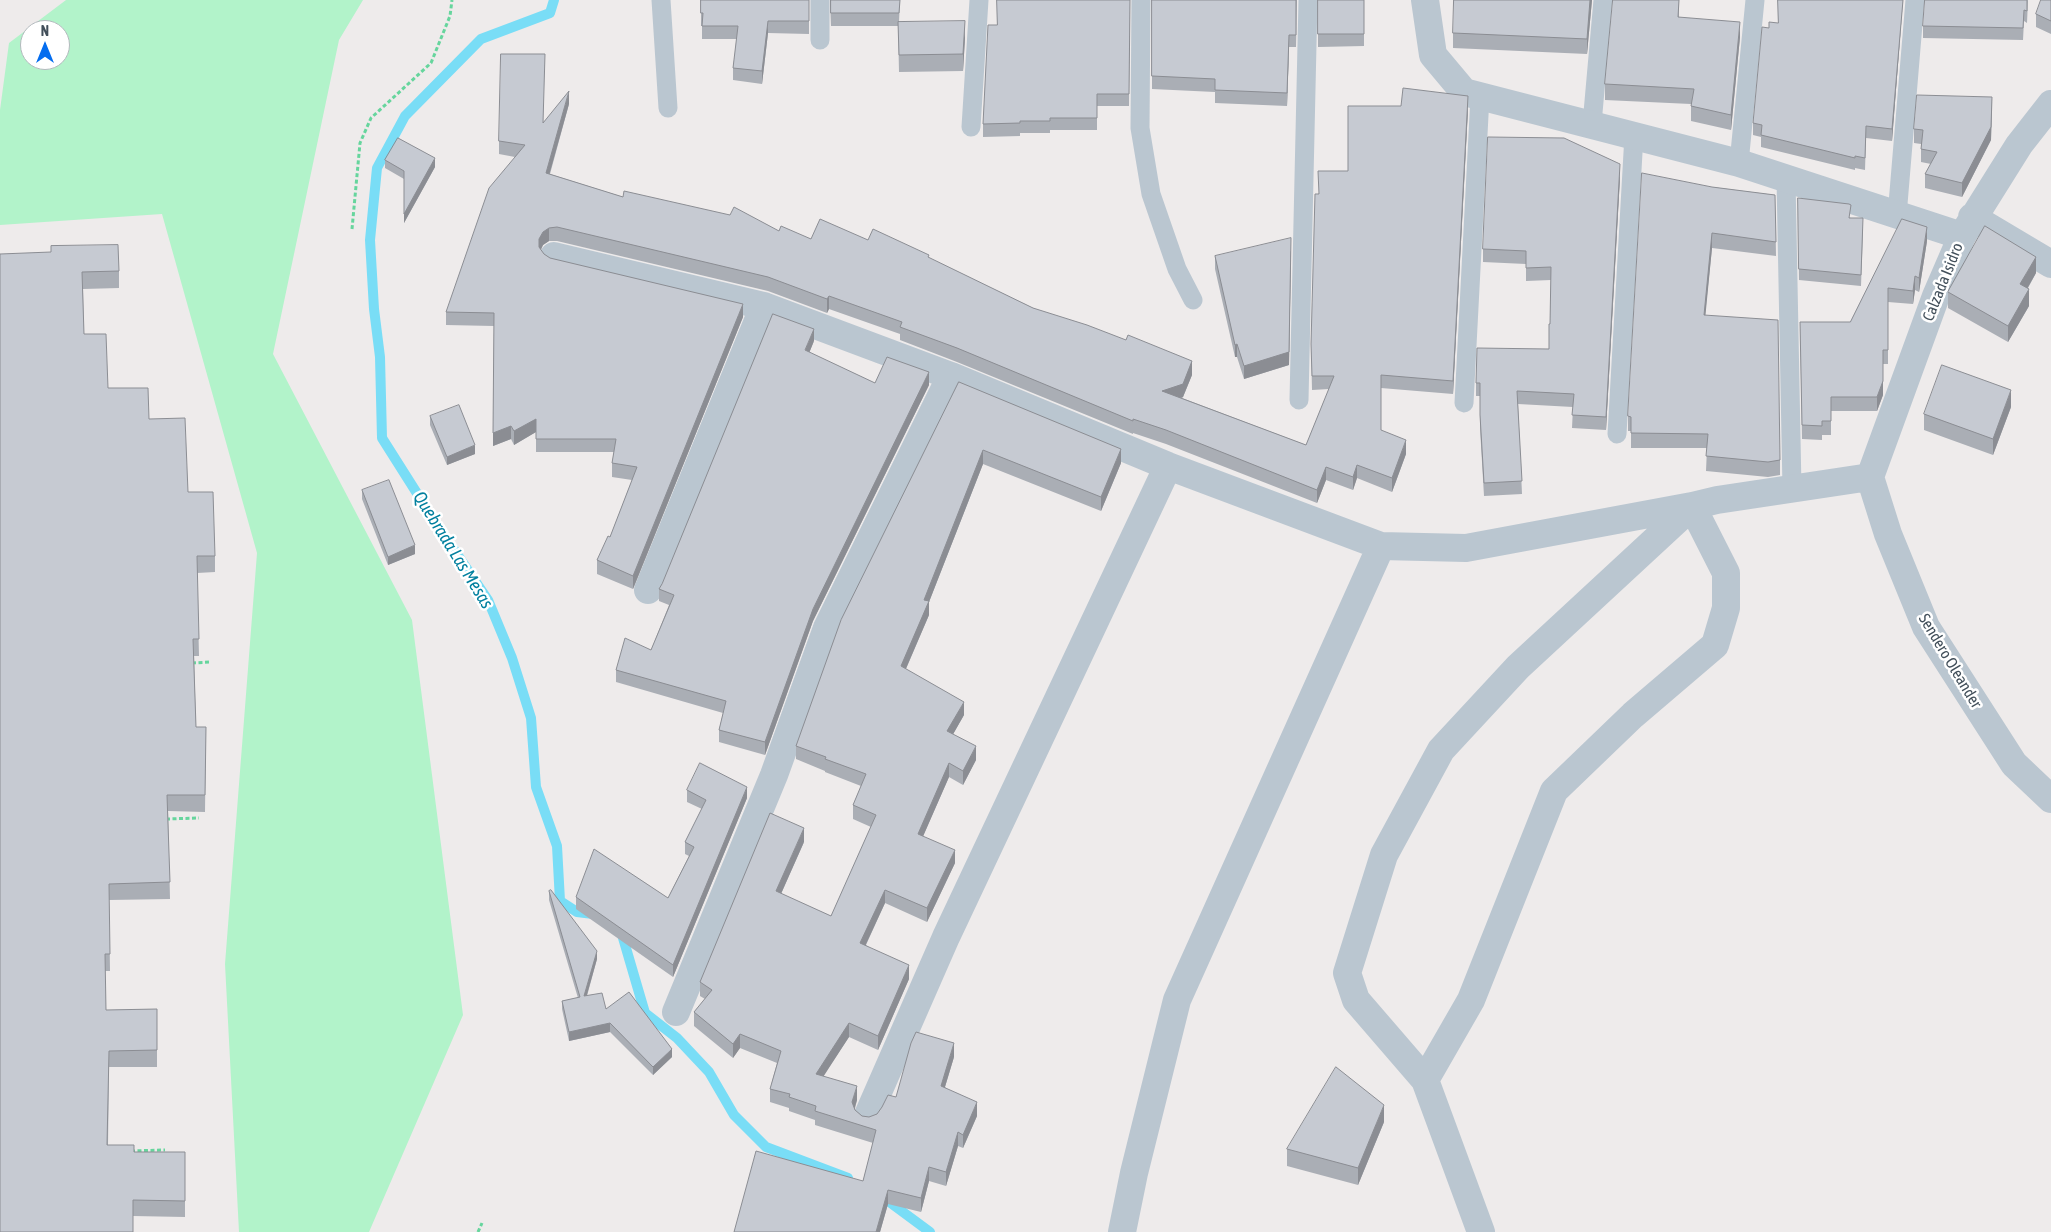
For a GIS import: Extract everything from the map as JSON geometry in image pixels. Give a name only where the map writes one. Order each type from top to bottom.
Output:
[{"type":"street","points":[[1425,0],[1433,55],[1464,92],[1739,163],[1897,216],[1967,227],[2051,264]]},
{"type":"street","name":"Calzada Isidro","points":[[1870,477],[1936,296],[1967,227],[2019,146],[2051,104]]},
{"type":"street","points":[[554,256],[764,306],[952,376],[1168,466],[1382,546],[1466,548],[1717,500],[1870,477]]},
{"type":"street","points":[[648,590],[764,306]]},
{"type":"street","points":[[676,1012],[774,775],[827,628],[952,376]]},
{"type":"street","points":[[868,1114],[946,937],[1168,466]]},
{"type":"street","name":"Sendero Oleander","points":[[1870,477],[1888,534],[1926,627],[2014,764],[2051,799]]},
{"type":"street","points":[[1425,1080],[1471,1000],[1554,792],[1633,716],[1715,645],[1726,608],[1726,573],[1692,506]]},
{"type":"street","points":[[1482,1232],[1425,1080],[1356,1000],[1347,973],[1384,855],[1441,750],[1518,667],[1692,506]]},
{"type":"street","points":[[1122,1232],[1134,1173],[1177,1000],[1382,546]]},
{"type":"lane","points":[[661,0],[668,108]]},
{"type":"lane","points":[[820,0],[820,40]]},
{"type":"lane","points":[[971,127],[979,0]]},
{"type":"lane","points":[[1141,0],[1140,128],[1151,194],[1177,269],[1193,300]]},
{"type":"lane","points":[[1299,400],[1308,0]]},
{"type":"lane","points":[[1592,124],[1603,0]]},
{"type":"lane","points":[[1739,163],[1755,0]]},
{"type":"lane","points":[[1897,216],[1915,0]]},
{"type":"lane","points":[[1464,403],[1480,96]]},
{"type":"lane","points":[[1617,434],[1634,135]]},
{"type":"lane","points":[[1786,179],[1792,489]]},
{"type":"path","points":[[352,229],[360,143],[371,118],[431,63],[450,16],[452,0]]},
{"type":"path","points":[[182,663],[211,662]]},
{"type":"path","points":[[160,819],[199,818]]},
{"type":"path","points":[[127,1151],[165,1150]]},
{"type":"path","points":[[478,1232],[482,1223]]},
{"type":"green space","points":[[66,0],[363,0],[339,40],[273,354],[412,620],[463,1015],[369,1232],[239,1232],[225,964],[257,553],[162,214],[0,225],[0,110],[9,43],[20,35],[20,70],[70,70],[70,20],[39,20]]},
{"type":"building","points":[[701,0],[809,0],[809,21],[768,21],[762,71],[733,68],[738,26],[702,26]]},
{"type":"building","points":[[831,0],[900,0],[899,13],[831,13]]},
{"type":"building","points":[[997,0],[1130,0],[1129,94],[1097,94],[1097,118],[1050,118],[1050,121],[983,124],[988,25],[997,25]]},
{"type":"building","points":[[1152,0],[1296,0],[1296,35],[1289,35],[1287,93],[1215,90],[1215,79],[1152,76]]},
{"type":"building","points":[[1318,0],[1364,0],[1364,34],[1318,34]]},
{"type":"building","points":[[1454,0],[1590,0],[1587,39],[1453,33]]},
{"type":"building","points":[[1613,0],[1679,0],[1678,17],[1740,22],[1731,115],[1691,106],[1694,89],[1605,84]]},
{"type":"building","points":[[1778,0],[1903,0],[1892,129],[1866,126],[1865,158],[1855,156],[1855,158],[1761,135],[1762,125],[1753,123],[1762,27],[1769,28],[1769,22],[1778,23]]},
{"type":"building","points":[[1925,0],[2027,0],[2027,11],[2024,10],[2023,28],[1923,26]]},
{"type":"building","points":[[2041,0],[2051,0],[2051,21],[2036,14]]},
{"type":"building","points":[[965,21],[963,54],[899,55],[898,22]]},
{"type":"building","points":[[501,54],[545,54],[543,123],[569,91],[546,173],[623,197],[624,191],[730,215],[734,207],[779,231],[781,226],[811,239],[820,219],[868,240],[873,229],[1033,308],[1126,340],[1128,335],[1192,361],[1183,384],[1162,391],[1306,445],[1334,376],[1312,376],[1311,344],[1315,194],[1319,194],[1318,171],[1348,171],[1348,106],[1401,106],[1403,88],[1468,96],[1453,381],[1381,375],[1381,430],[1406,440],[1392,478],[1357,465],[1353,477],[1326,467],[1317,490],[1166,430],[1133,419],[1133,421],[957,348],[900,327],[902,322],[829,296],[827,299],[768,277],[557,227],[549,228],[543,232],[539,239],[539,247],[550,258],[743,304],[633,576],[597,560],[608,536],[610,537],[637,467],[612,463],[616,439],[536,439],[536,419],[514,431],[511,426],[493,433],[494,313],[446,312],[489,188],[525,145],[499,141]]},
{"type":"building","points":[[1917,95],[1992,97],[1991,127],[1962,183],[1925,174],[1937,152],[1921,149],[1923,130],[1914,129]]},
{"type":"building","points":[[1488,137],[1564,138],[1620,164],[1606,417],[1572,415],[1574,394],[1517,391],[1522,481],[1484,483],[1480,383],[1476,383],[1477,348],[1549,349],[1551,267],[1526,268],[1526,251],[1483,249]]},
{"type":"building","points":[[398,138],[435,158],[404,214],[404,171],[385,160]]},
{"type":"building","points":[[1642,173],[1712,187],[1775,195],[1776,242],[1712,233],[1704,315],[1778,320],[1780,460],[1768,462],[1706,456],[1708,434],[1631,433],[1631,417],[1628,416]]},
{"type":"building","points":[[1798,198],[1849,204],[1851,205],[1849,218],[1863,218],[1861,275],[1799,269]]},
{"type":"building","points":[[1902,219],[1927,227],[1919,278],[1915,276],[1913,291],[1888,288],[1888,350],[1883,350],[1883,381],[1877,397],[1831,397],[1831,421],[1822,421],[1822,426],[1802,425],[1800,322],[1850,322]]},
{"type":"building","points":[[1985,226],[2036,257],[2020,284],[2029,289],[2008,326],[1948,292]]},
{"type":"building","points":[[1291,238],[1289,352],[1244,366],[1237,344],[1235,345],[1215,256]]},
{"type":"building","points":[[118,245],[119,271],[82,272],[84,334],[106,334],[108,388],[148,388],[149,419],[185,418],[188,492],[213,492],[215,556],[197,556],[199,639],[193,639],[196,727],[206,727],[205,795],[167,795],[170,882],[109,884],[110,954],[105,954],[106,1010],[157,1009],[157,1050],[109,1051],[107,1145],[134,1145],[134,1152],[185,1152],[185,1201],[133,1200],[133,1232],[0,1232],[0,254],[51,252],[51,246]]},
{"type":"building","points":[[773,314],[814,329],[805,350],[875,383],[887,357],[929,372],[813,609],[765,742],[719,730],[726,701],[616,670],[625,638],[651,650],[674,595],[659,589]]},
{"type":"building","points":[[1942,365],[2011,390],[1993,439],[1924,414]]},
{"type":"building","points":[[959,382],[1121,449],[1101,497],[983,450],[924,600],[929,601],[901,666],[964,702],[947,731],[976,746],[963,771],[949,763],[918,834],[955,850],[927,908],[885,890],[860,943],[909,965],[878,1036],[849,1023],[816,1074],[857,1086],[852,1102],[855,1110],[862,1116],[869,1117],[877,1114],[888,1095],[896,1097],[911,1043],[916,1032],[954,1043],[941,1086],[977,1102],[963,1135],[958,1132],[946,1172],[929,1167],[921,1198],[888,1190],[876,1232],[734,1232],[756,1151],[863,1181],[876,1130],[815,1111],[816,1106],[789,1097],[790,1094],[770,1089],[781,1051],[740,1034],[733,1044],[694,1012],[712,990],[700,982],[770,813],[804,828],[776,891],[831,916],[876,815],[853,805],[866,774],[796,746],[841,620]]},
{"type":"building","points":[[459,405],[475,445],[447,457],[430,416]]},
{"type":"building","points":[[389,480],[415,545],[388,557],[362,490]]},
{"type":"building","points":[[700,763],[747,787],[673,965],[576,897],[594,849],[668,898],[694,847],[685,842],[706,800],[687,790]]},
{"type":"building","points":[[551,890],[597,951],[584,996],[602,993],[606,1009],[629,992],[672,1049],[653,1067],[610,1023],[569,1032],[562,1001],[580,997],[549,891]]},
{"type":"building","points":[[1336,1067],[1384,1105],[1358,1168],[1287,1149]]},
{"type":"waterway","name":"Quebrada Las Mesas","points":[[554,0],[550,13],[481,39],[405,116],[377,168],[370,240],[374,309],[380,357],[382,438],[488,600],[512,658],[531,718],[536,787],[557,846],[560,901],[577,912],[593,914]]},
{"type":"waterway","name":"Quebrada Las Mesas","points":[[621,931],[645,1013],[677,1038],[709,1072],[734,1115],[766,1147],[848,1178]]},
{"type":"waterway","name":"Quebrada Las Mesas","points":[[884,1198],[930,1232]]}]
